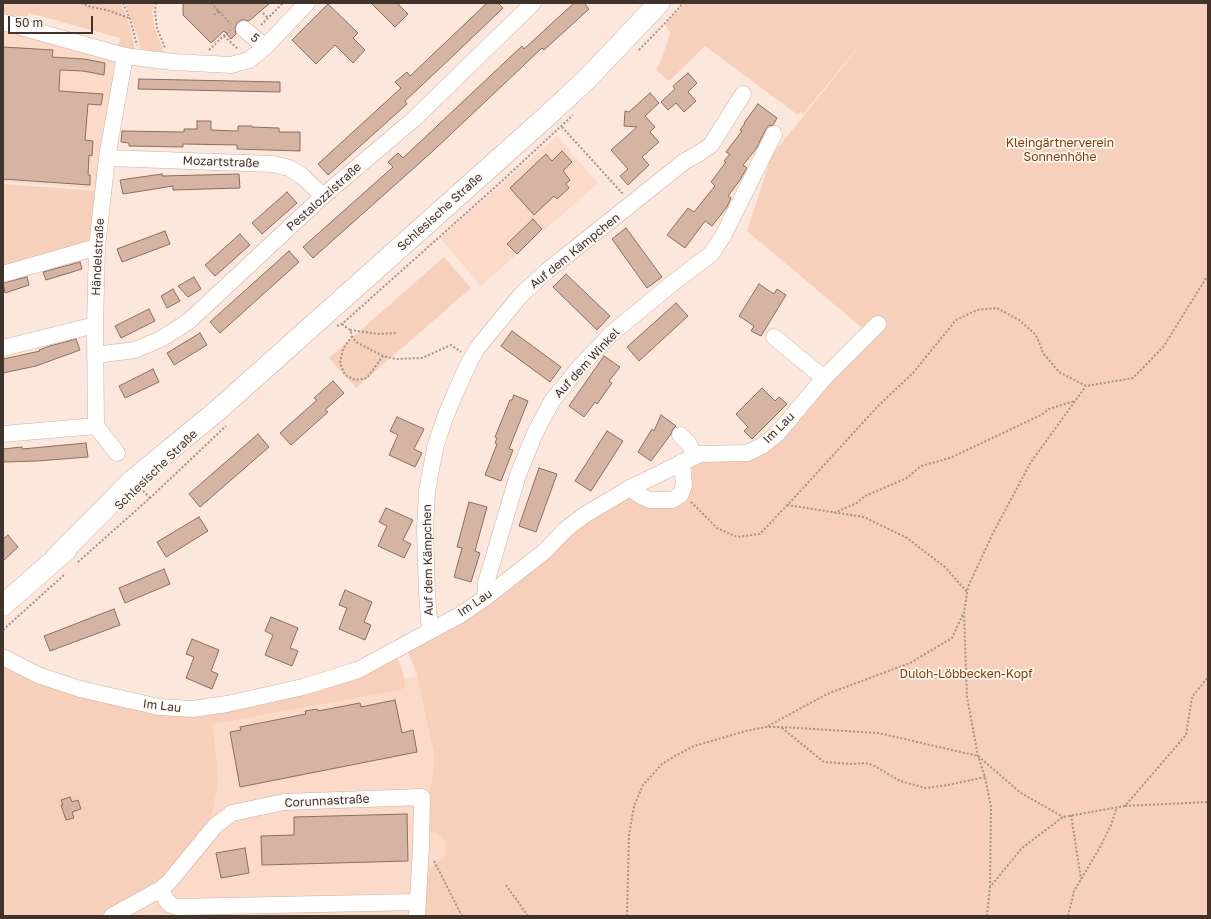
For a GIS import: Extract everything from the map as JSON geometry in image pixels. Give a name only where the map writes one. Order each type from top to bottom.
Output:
[{"type":"main road","name":"Schlesische Straße","points":[[3,605],[55,559],[141,488],[218,410],[546,117],[586,80],[656,4]]},
{"type":"street","points":[[3,22],[133,57],[173,62],[232,65],[249,60],[265,48],[307,3]]},
{"type":"street","name":"Pestalozzistraße","points":[[95,354],[135,350],[161,339],[189,320],[323,196],[414,119],[533,3]]},
{"type":"street","name":"5","points":[[244,29],[265,48]]},
{"type":"street","name":"Händelstraße","points":[[96,426],[95,325],[97,247],[107,158],[133,57]]},
{"type":"street","name":"Auf dem Kämpchen","points":[[430,631],[425,530],[428,491],[435,448],[444,420],[471,359],[478,347],[521,295],[546,271],[685,161],[711,145],[743,94]]},
{"type":"street","name":"Auf dem Winkel","points":[[485,598],[486,583],[518,475],[535,433],[552,401],[578,369],[611,334],[674,282],[711,254],[723,236],[774,134]]},
{"type":"street","name":"Mozartstraße","points":[[107,158],[273,164],[289,168],[301,174],[323,196]]},
{"type":"street","points":[[3,274],[97,247]]},
{"type":"street","name":"Im Lau","points":[[3,657],[38,675],[80,689],[159,707],[193,709],[227,704],[303,687],[333,679],[358,670],[460,615],[485,598],[546,551],[565,530],[583,516],[630,488],[700,454],[747,453],[762,446],[777,434],[824,378],[878,324]]},
{"type":"street","points":[[3,348],[95,325]]},
{"type":"street","points":[[774,337],[824,378]]},
{"type":"street","points":[[3,434],[96,426],[117,453]]},
{"type":"street","points":[[630,488],[641,496],[650,500],[672,500],[682,494],[689,444],[680,435]]},
{"type":"street","name":"Corunnastraße","points":[[112,916],[161,889],[169,882],[215,826],[232,813],[284,802],[422,797],[421,848],[417,909],[178,907],[171,905],[166,900],[161,889]]},
{"type":"path","points":[[81,3],[113,12],[130,19]]},
{"type":"path","points":[[123,3],[136,38],[133,57]]},
{"type":"path","points":[[156,3],[154,11],[157,28],[165,49],[173,62]]},
{"type":"path","points":[[190,63],[208,51],[234,26],[211,3]]},
{"type":"path","points":[[214,15],[219,11]]},
{"type":"path","points":[[263,13],[268,18]]},
{"type":"path","points":[[224,36],[249,60]]},
{"type":"path","points":[[562,127],[632,204]]},
{"type":"path","points":[[682,494],[717,528],[737,537],[760,534],[878,406],[913,373],[956,320],[977,310],[997,308],[1019,320],[1036,335],[1042,353],[1059,372],[1086,386],[1133,378],[1164,346],[1208,275]]},
{"type":"path","points":[[342,324],[350,330],[379,334],[396,333]]},
{"type":"path","points":[[350,330],[356,342],[383,356],[396,359],[422,358],[451,345],[471,359]]},
{"type":"path","points":[[352,336],[343,349],[340,363],[345,375],[356,380],[367,378],[383,356]]},
{"type":"path","points":[[988,916],[990,886],[990,807],[985,777],[978,756],[967,696],[964,613],[968,588],[993,533],[1031,462],[1086,386]]},
{"type":"path","points":[[834,513],[857,503],[865,496],[907,478],[921,466],[950,458],[1041,415],[1049,409],[1075,401]]},
{"type":"path","points":[[787,505],[864,517],[907,538],[945,566],[968,592]]},
{"type":"path","points":[[766,727],[827,694],[910,662],[928,652],[952,638],[964,613]]},
{"type":"path","points":[[1125,806],[1186,735],[1192,697],[1208,677]]},
{"type":"path","points":[[627,916],[629,835],[634,806],[643,785],[662,764],[694,746],[746,731],[766,727],[781,727],[878,734],[978,756],[1021,793],[1063,817]]},
{"type":"path","points":[[781,727],[824,762],[852,764],[865,763],[873,765],[900,781],[926,788],[985,777]]},
{"type":"path","points":[[990,886],[1022,848],[1063,817],[1125,806],[1208,802]]},
{"type":"path","points":[[1068,916],[1074,891],[1102,843],[1111,825],[1117,807]]},
{"type":"path","points":[[1071,815],[1081,880]]},
{"type":"path","points":[[421,848],[435,862],[462,916]]},
{"type":"path","points":[[506,885],[528,916]]},
{"type":"shaded area","points":[[3,29],[115,58],[99,189],[3,182]]},
{"type":"shaded area","points":[[557,136],[598,183],[481,286],[440,238]]},
{"type":"shaded area","points":[[418,676],[434,754],[424,831],[437,833],[446,843],[445,856],[429,869],[422,916],[106,916],[206,830],[207,822],[212,816],[214,808],[218,769],[210,718]]},
{"type":"green space","points":[[3,3],[120,3],[126,15],[135,50],[118,47],[120,38],[29,13],[25,22],[3,16]]},
{"type":"green space","points":[[125,3],[154,3],[152,12],[155,28],[168,59],[142,55],[138,37]]},
{"type":"green space","name":"Duloh-Löbbecken-Kopf","points":[[685,3],[1208,3],[1208,916],[422,916],[426,876],[429,869],[445,856],[446,843],[437,833],[424,831],[434,754],[417,675],[406,647],[624,493],[677,504],[690,495],[693,461],[754,457],[867,332],[747,231],[772,155],[875,27],[803,114],[801,112],[798,115],[705,46],[669,81],[656,70],[663,55],[670,33],[665,25]]},
{"type":"green space","points":[[3,184],[99,191],[95,245],[3,271]]},
{"type":"green space","points":[[444,257],[471,288],[356,388],[329,358]]},
{"type":"green space","points":[[394,658],[398,659],[403,672],[405,686],[400,690],[212,724],[218,769],[217,790],[212,816],[207,822],[206,830],[160,885],[106,916],[3,916],[3,660],[194,713]]},
{"type":"building","points":[[183,3],[270,3],[249,21],[241,20],[237,23],[235,28],[236,34],[231,39],[224,31],[211,43],[183,15]]},
{"type":"building","points":[[371,3],[397,3],[408,14],[395,27]]},
{"type":"building","points":[[487,3],[498,3],[503,8],[405,101],[407,104],[328,175],[318,164],[401,88],[395,82],[407,72],[410,76]]},
{"type":"building","points":[[574,3],[584,3],[589,9],[544,50],[542,48],[433,151],[313,258],[303,247],[393,167],[388,162],[398,153],[403,158],[522,46],[524,49]]},
{"type":"building","points":[[328,4],[358,33],[353,38],[365,50],[353,63],[335,45],[316,64],[292,40]]},
{"type":"building","points":[[3,47],[53,50],[52,57],[84,59],[105,63],[104,75],[83,71],[60,70],[59,91],[103,94],[101,105],[88,104],[85,140],[93,141],[92,156],[89,155],[88,175],[90,175],[90,185],[3,179]]},
{"type":"building","points":[[688,73],[697,83],[688,92],[696,101],[684,112],[676,103],[668,110],[661,102],[675,89],[673,86]]},
{"type":"building","points":[[139,79],[280,82],[280,92],[138,89]]},
{"type":"building","points":[[650,93],[659,103],[645,116],[655,127],[650,132],[659,142],[642,157],[649,165],[628,185],[620,176],[628,169],[611,150],[637,127],[624,126],[625,111],[629,112]]},
{"type":"building","points":[[758,104],[777,118],[773,125],[768,126],[756,149],[743,165],[747,168],[728,196],[731,198],[727,207],[712,226],[705,221],[685,248],[667,235],[688,208],[694,212],[715,186],[711,182],[730,154],[726,152],[742,131],[740,130],[744,123]]},
{"type":"building","points":[[197,121],[211,121],[211,130],[238,131],[238,126],[252,126],[279,128],[279,132],[300,132],[300,151],[237,149],[237,145],[183,144],[183,147],[129,146],[129,143],[121,142],[122,131],[184,132],[184,129],[197,129]]},
{"type":"building","points":[[562,151],[572,162],[563,171],[570,180],[566,184],[569,188],[557,199],[554,196],[534,215],[510,188],[546,154],[552,161]]},
{"type":"building","points":[[162,174],[162,176],[239,174],[240,188],[173,190],[173,186],[123,194],[120,180]]},
{"type":"building","points":[[287,192],[297,203],[262,234],[252,223]]},
{"type":"building","points":[[533,219],[542,229],[517,254],[507,244]]},
{"type":"building","points":[[626,228],[662,277],[647,288],[612,239]]},
{"type":"building","points":[[165,231],[170,244],[122,262],[117,249]]},
{"type":"building","points":[[240,234],[250,245],[215,276],[205,265]]},
{"type":"building","points":[[289,251],[299,262],[220,333],[210,322]]},
{"type":"building","points":[[80,262],[82,269],[46,280],[43,272]]},
{"type":"building","points":[[566,274],[610,316],[597,330],[553,287]]},
{"type":"building","points":[[27,277],[29,285],[5,293],[3,283]]},
{"type":"building","points":[[194,277],[201,289],[188,297],[178,286]]},
{"type":"building","points":[[759,284],[774,294],[777,289],[786,295],[761,336],[751,331],[754,326],[739,316]]},
{"type":"building","points":[[173,289],[180,301],[167,308],[161,296]]},
{"type":"building","points":[[676,303],[688,316],[639,361],[627,347]]},
{"type":"building","points":[[149,309],[155,321],[121,338],[115,326]]},
{"type":"building","points":[[512,331],[561,367],[550,382],[501,346]]},
{"type":"building","points":[[200,333],[207,345],[174,365],[167,353]]},
{"type":"building","points":[[76,339],[80,350],[36,366],[3,373],[3,359],[40,351],[39,350],[50,346]]},
{"type":"building","points":[[604,356],[620,367],[609,381],[612,383],[597,404],[595,402],[584,417],[569,406]]},
{"type":"building","points":[[153,369],[159,382],[125,398],[119,386]]},
{"type":"building","points":[[333,381],[344,393],[325,410],[328,412],[291,445],[280,433],[317,400],[314,398]]},
{"type":"building","points":[[762,388],[775,401],[779,397],[787,404],[752,439],[744,431],[748,427],[736,414]]},
{"type":"building","points":[[514,395],[528,401],[509,449],[513,450],[501,481],[485,475],[497,444],[495,443],[497,438],[495,437],[510,400],[512,400]]},
{"type":"building","points":[[661,415],[676,426],[651,461],[638,452],[652,429],[654,431]]},
{"type":"building","points":[[397,417],[424,429],[414,449],[422,453],[415,467],[389,455],[398,435],[390,431]]},
{"type":"building","points":[[607,431],[623,441],[591,491],[575,481]]},
{"type":"building","points":[[258,434],[269,447],[200,507],[189,494]]},
{"type":"building","points":[[86,443],[88,457],[3,462],[3,449],[22,447],[22,449]]},
{"type":"building","points":[[539,468],[557,474],[536,532],[519,526]]},
{"type":"building","points":[[469,502],[487,507],[475,551],[480,553],[471,582],[454,577],[462,548],[457,547]]},
{"type":"building","points":[[386,508],[413,520],[403,540],[411,544],[404,558],[378,546],[387,526],[379,522]]},
{"type":"building","points":[[199,517],[208,531],[166,557],[157,542]]},
{"type":"building","points":[[8,535],[18,547],[3,561],[3,539]]},
{"type":"building","points":[[164,569],[170,584],[125,603],[119,588]]},
{"type":"building","points":[[345,590],[372,602],[364,622],[371,625],[365,640],[339,629],[347,608],[339,605]]},
{"type":"building","points":[[114,609],[120,625],[50,651],[44,636]]},
{"type":"building","points":[[271,617],[298,628],[290,648],[298,651],[292,666],[265,655],[273,635],[265,631]]},
{"type":"building","points":[[192,639],[219,650],[211,671],[218,674],[212,689],[186,678],[194,657],[186,654]]},
{"type":"building","points":[[395,700],[402,733],[413,730],[417,752],[240,787],[230,732],[241,730],[240,727],[306,714],[305,711],[317,709],[318,711],[360,703],[361,707]]},
{"type":"building","points":[[70,797],[72,802],[78,800],[81,809],[72,812],[74,818],[66,820],[61,805],[63,805],[61,800]]},
{"type":"building","points":[[407,814],[408,861],[262,865],[261,836],[294,835],[294,817]]},
{"type":"building","points":[[245,848],[249,873],[221,878],[216,853]]},
{"type":"park label","name":"Kleingärtnerverein Sonnenhöhe","points":[[1060,150]]}]
